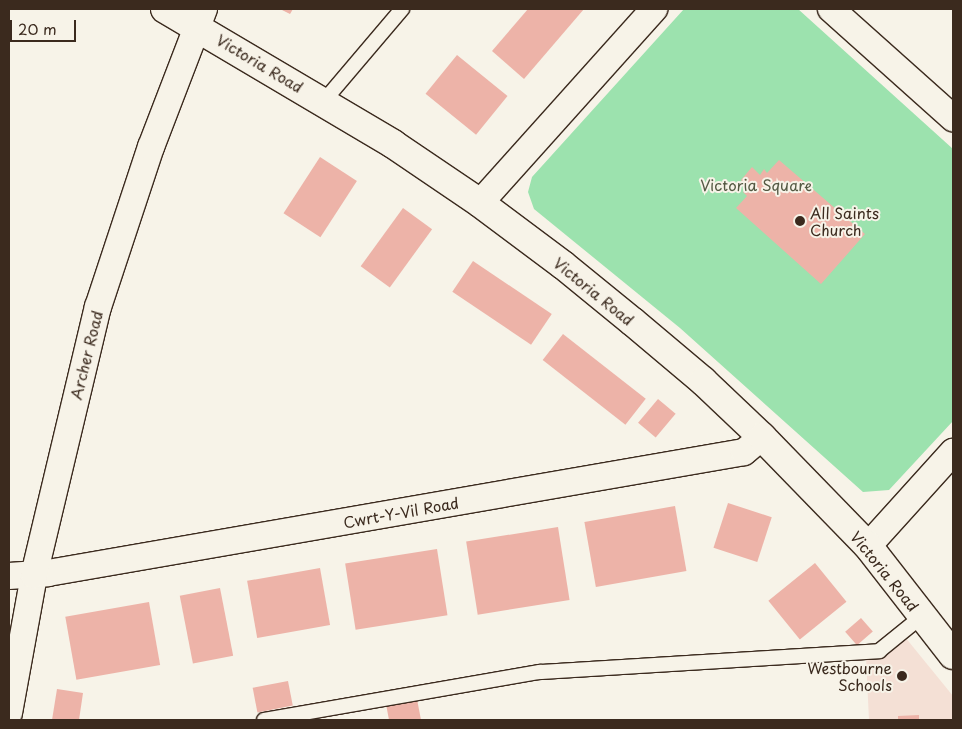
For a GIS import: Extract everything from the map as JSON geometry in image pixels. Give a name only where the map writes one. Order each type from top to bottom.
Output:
[{"type":"street","name":"Victoria Road","points":[[165,9],[200,17],[324,101],[393,144],[480,203],[563,265],[633,322],[690,369],[762,436],[868,546],[953,655]]},
{"type":"street","points":[[480,203],[654,9]]},
{"type":"street","points":[[831,9],[953,118]]},
{"type":"street","name":"Archer Road","points":[[9,713],[20,643],[21,575],[62,451],[98,307],[151,147],[200,17]]},
{"type":"street","name":"Cwrt-Y-Vil Road","points":[[21,575],[744,452],[762,436]]},
{"type":"street","points":[[868,546],[953,452]]},
{"type":"lane","points":[[324,101],[402,9]]},
{"type":"lane","points":[[264,720],[540,672],[879,651],[922,616]]},
{"type":"shaded area","name":"Westbourne Schools","points":[[905,637],[953,696],[953,720],[869,720],[866,657]]},
{"type":"green space","name":"Victoria Square","points":[[684,9],[798,9],[953,149],[953,421],[889,490],[863,492],[680,328],[534,209],[528,192],[532,177]]},
{"type":"building","points":[[280,9],[293,9],[290,14]]},
{"type":"building","points":[[528,9],[584,9],[524,79],[492,51]]},
{"type":"building","points":[[457,55],[508,96],[476,135],[426,94]]},
{"type":"building","points":[[320,157],[357,181],[320,237],[284,213]]},
{"type":"building","name":"All Saints Church","points":[[779,160],[865,234],[821,284],[736,208],[747,196],[743,192],[748,187],[741,180],[752,167],[760,175],[764,169],[767,173]]},
{"type":"building","points":[[403,208],[432,229],[390,287],[361,266]]},
{"type":"building","points":[[473,261],[552,314],[531,345],[452,292]]},
{"type":"building","points":[[563,334],[646,399],[625,425],[543,360]]},
{"type":"building","points":[[658,399],[676,414],[656,438],[638,423]]},
{"type":"building","points":[[728,503],[772,517],[757,562],[713,548]]},
{"type":"building","points":[[675,506],[686,571],[596,587],[584,522]]},
{"type":"building","points":[[558,527],[570,600],[478,615],[466,542]]},
{"type":"building","points":[[437,549],[447,615],[356,630],[345,564]]},
{"type":"building","points":[[815,563],[846,602],[800,640],[768,601]]},
{"type":"building","points":[[320,568],[330,625],[257,638],[247,581]]},
{"type":"building","points":[[220,588],[233,656],[193,664],[180,596]]},
{"type":"building","points":[[149,602],[160,665],[76,680],[65,617]]},
{"type":"building","points":[[861,618],[873,632],[857,645],[845,632]]},
{"type":"building","points":[[288,681],[293,706],[257,712],[253,688]]},
{"type":"building","points":[[57,689],[83,693],[79,720],[52,720]]},
{"type":"building","points":[[417,699],[421,720],[389,720],[386,704]]},
{"type":"building","points":[[919,715],[919,720],[898,720],[898,716]]},
{"type":"place","name":"All Saints Church","points":[[800,221]]},
{"type":"place","name":"Westbourne Schools","points":[[902,676]]}]
